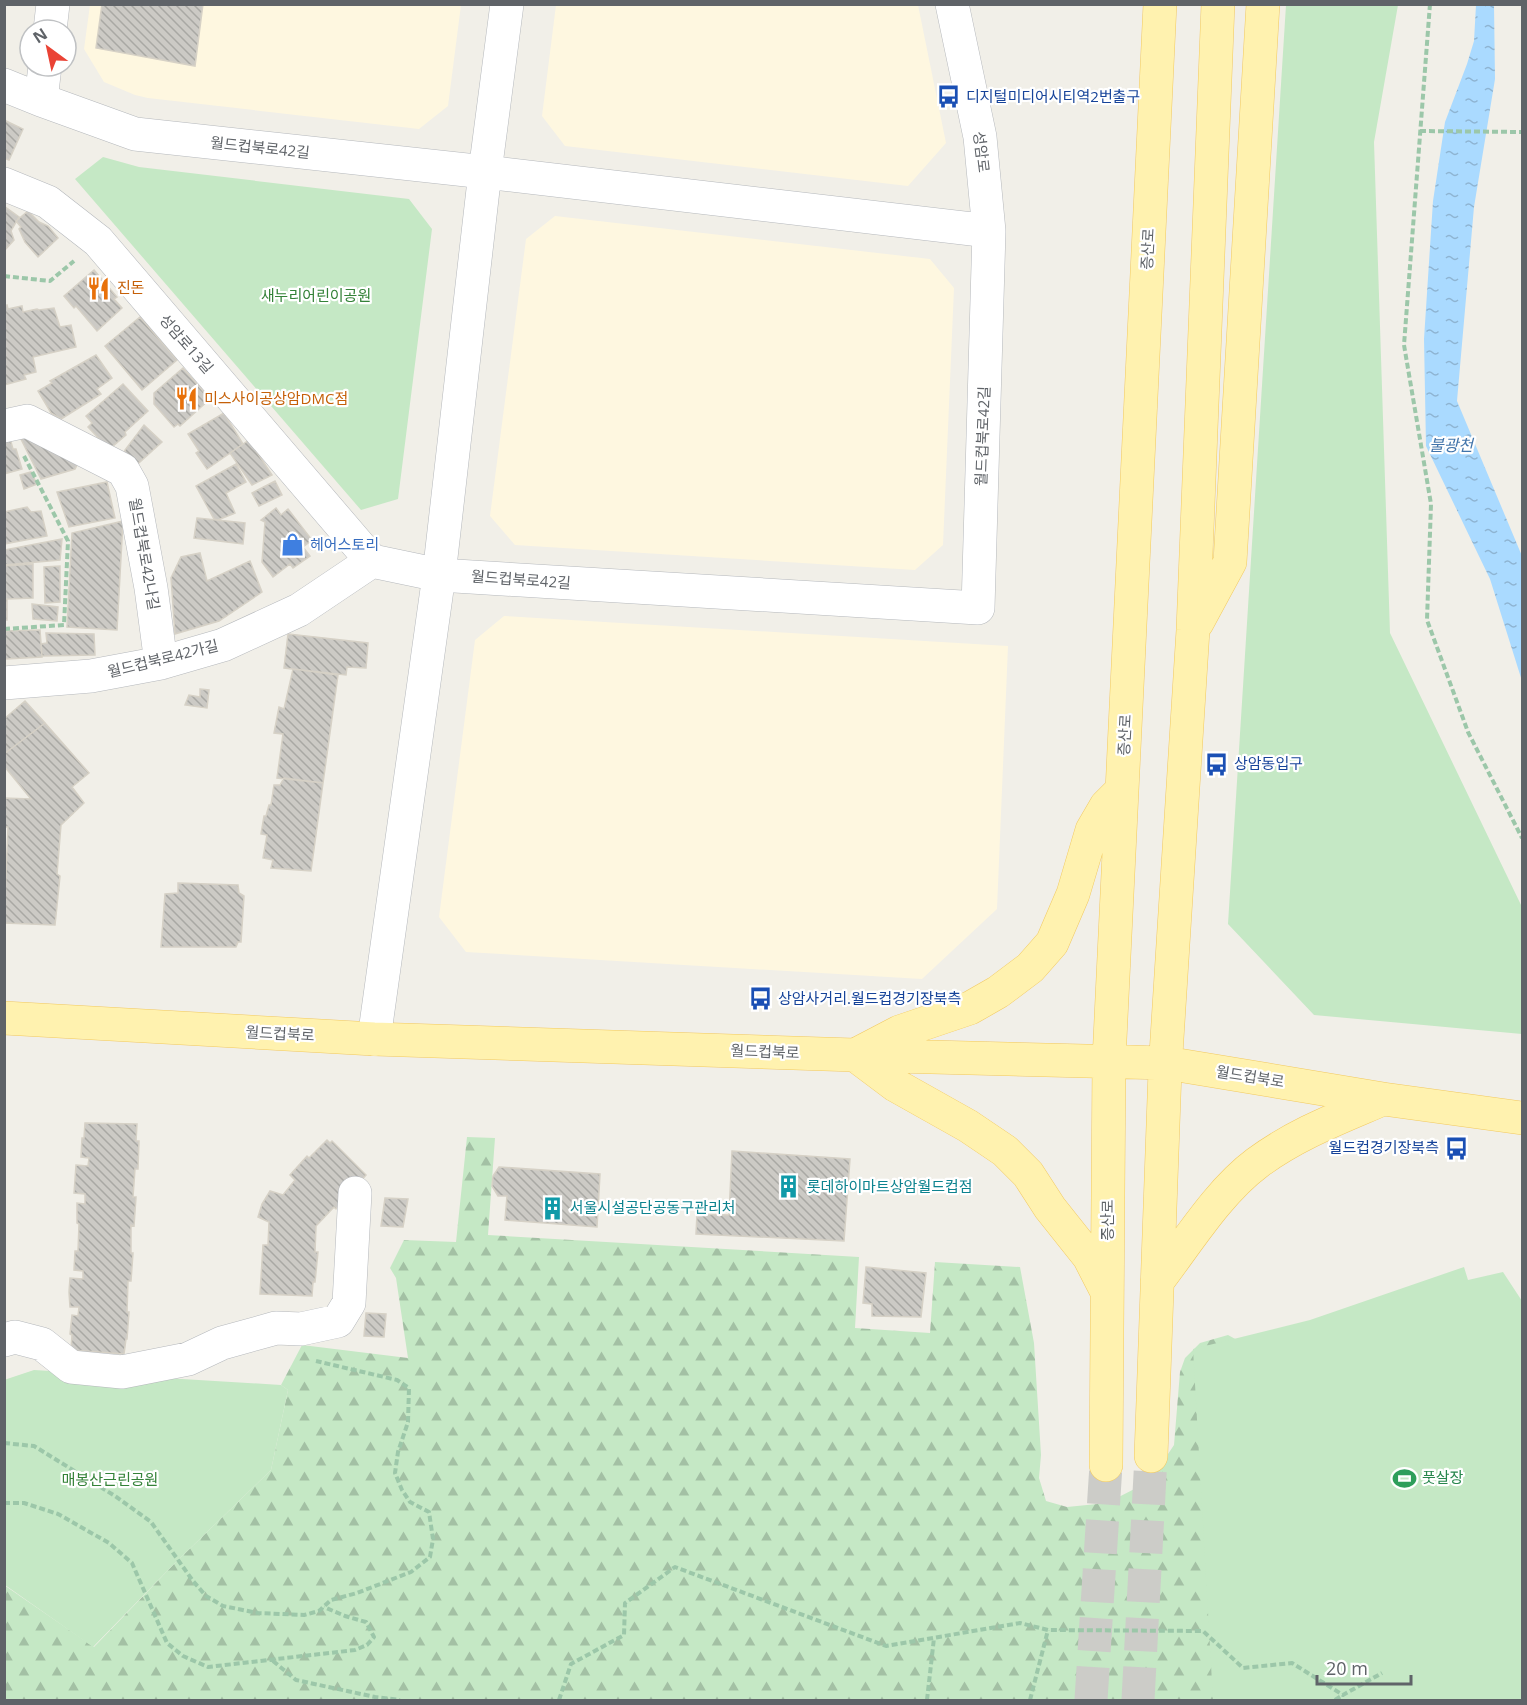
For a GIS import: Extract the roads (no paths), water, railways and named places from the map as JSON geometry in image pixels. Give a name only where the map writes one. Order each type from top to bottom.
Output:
[{"type":"main road","name":"증산로","points":[[1106,1465],[1109,1060],[1160,4]]},
{"type":"main road","points":[[1151,1456],[1166,1063],[1193,630],[1218,4]]},
{"type":"main road","points":[[1193,630],[1230,562],[1263,4]]},
{"type":"main road","points":[[1108,1293],[1089,1257],[1050,1208],[1028,1174],[1005,1151],[968,1126],[895,1085],[855,1055],[899,1032],[970,1008],[998,992],[1030,968],[1052,942],[1073,894],[1092,830],[1106,806],[1122,790]]},
{"type":"main road","name":"월드컵북로","points":[[4,1018],[374,1039],[1166,1063],[1383,1099],[1522,1118]]},
{"type":"main road","points":[[1157,1282],[1222,1197],[1256,1164],[1304,1133],[1383,1099]]},
{"type":"street","points":[[374,1039],[439,575],[485,172],[507,4]]},
{"type":"street","name":"성암로","points":[[952,4],[980,138],[989,231]]},
{"type":"street","points":[[4,85],[40,100],[43,78]]},
{"type":"street","name":"월드컵북로42길","points":[[40,100],[135,134],[989,231],[978,608],[439,575]]},
{"type":"street","name":"성암로13길","points":[[4,184],[48,202],[98,241],[372,561]]},
{"type":"street","name":"월드컵북로42나길","points":[[6,426],[27,421],[123,470],[132,486],[151,588],[161,663]]},
{"type":"street","points":[[372,561],[439,575]]},
{"type":"street","name":"월드컵북로42가길","points":[[4,683],[91,676],[161,663],[223,645],[299,610],[372,561]]},
{"type":"street","points":[[4,1340],[15,1337],[42,1344],[71,1367],[122,1372],[188,1359],[222,1343],[276,1328],[301,1329],[338,1321],[349,1303],[355,1192]]},
{"type":"water","name":"불광천","points":[[1476,5],[1494,5],[1495,79],[1474,207],[1457,401],[1522,556],[1522,681],[1490,579],[1426,446],[1424,339],[1433,201],[1445,122],[1474,41]]},
{"type":"tunnel","points":[[1138,1700],[1151,1456]]},
{"type":"tunnel","points":[[1091,1700],[1106,1465]]},
{"type":"place","name":"디지털미디어시티역2번출구","points":[[948,97]]},
{"type":"place","name":"진돈","points":[[99,288]]},
{"type":"place","name":"미스사이공상암DMC점","points":[[186,399]]},
{"type":"place","name":"헤어스토리","points":[[292,545]]},
{"type":"place","name":"상암동입구","points":[[1216,764]]},
{"type":"place","name":"상암사거리.월드컵경기장북측","points":[[760,999]]},
{"type":"place","name":"월드컵경기장북측","points":[[1457,1148]]},
{"type":"place","name":"롯데하이마트상암월드컵점","points":[[789,1187]]},
{"type":"place","name":"서울시설공단공동구관리처","points":[[552,1208]]},
{"type":"place","name":"풋살장","points":[[1404,1478]]},
{"type":"park label","name":"새누리어린이공원","points":[[316,296]]},
{"type":"park label","name":"매봉산근린공원","points":[[110,1480]]}]
